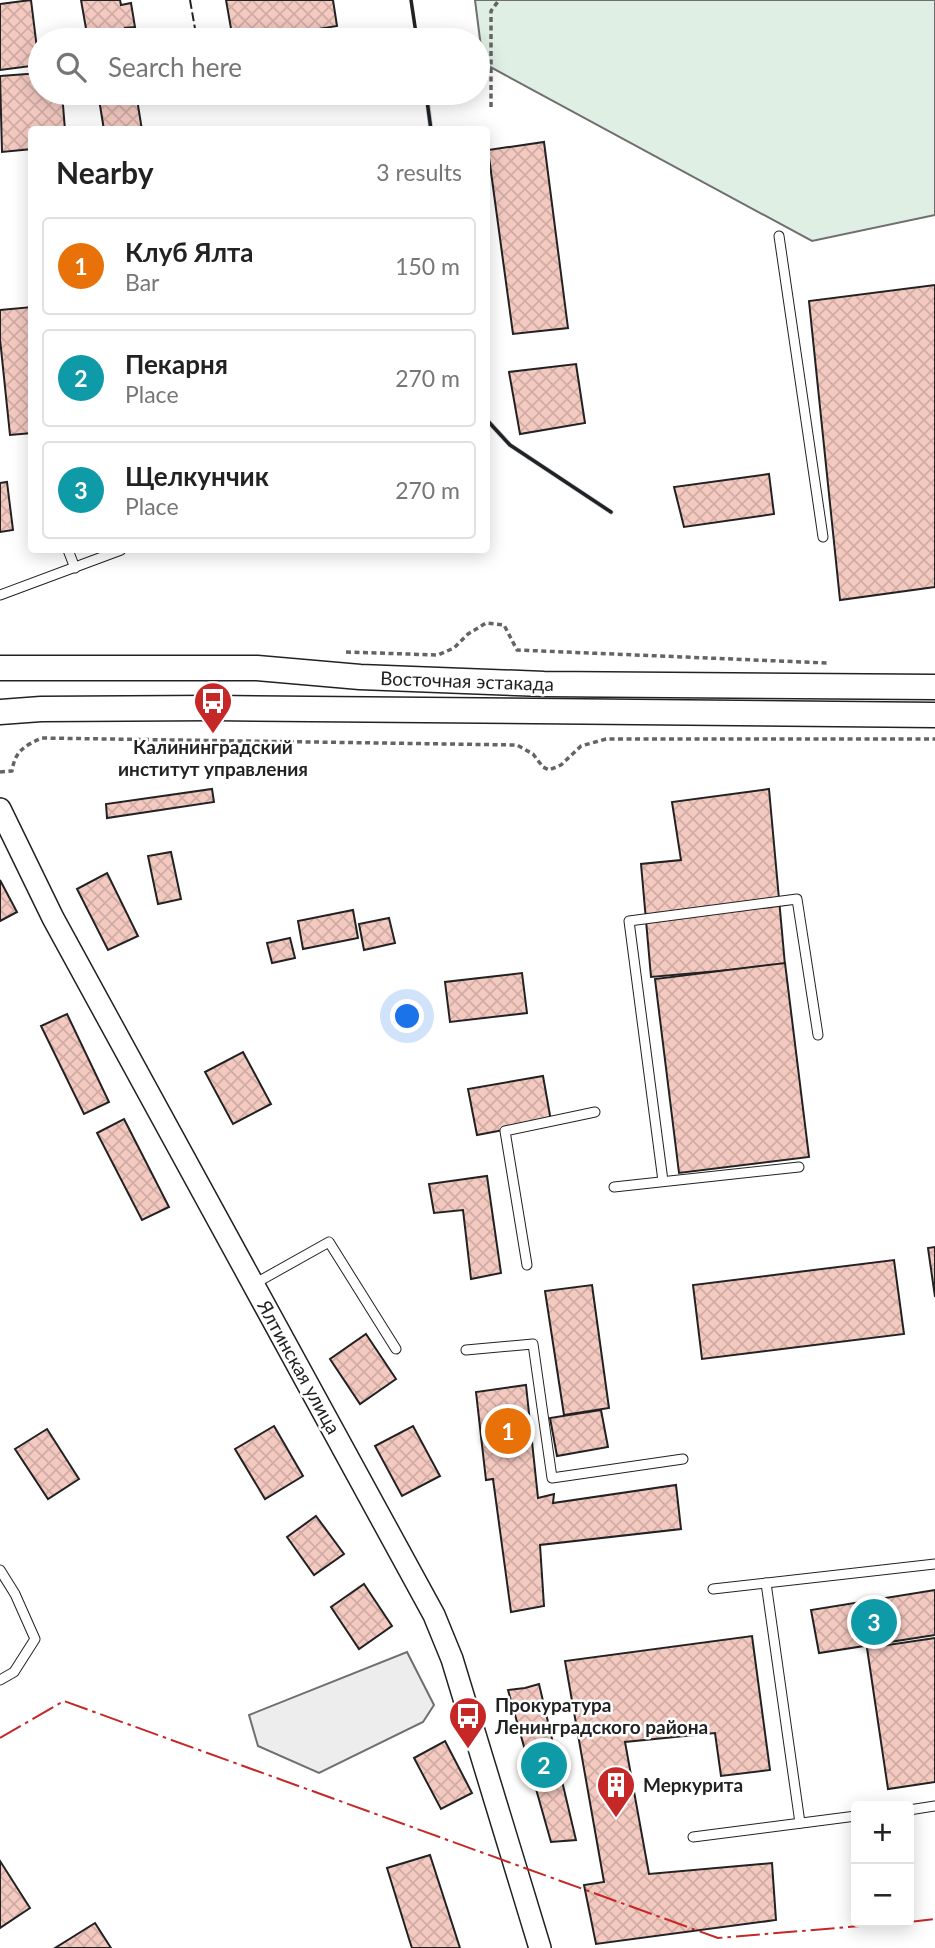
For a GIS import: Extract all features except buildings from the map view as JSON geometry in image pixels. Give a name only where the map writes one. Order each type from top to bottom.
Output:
[{"type":"main road","name":"Восточная эстакада","points":[[0,668],[257,668],[360,677],[544,684],[935,687]]},
{"type":"main road","name":"Восточная эстакада","points":[[0,712],[41,709],[228,708],[935,715]]},
{"type":"street","name":"Ялтинская улица","points":[[0,809],[53,918],[434,1615],[452,1659],[540,1948]]},
{"type":"lane","points":[[779,236],[822,537]]},
{"type":"lane","points":[[69,553],[75,568]]},
{"type":"lane","points":[[0,596],[113,553]]},
{"type":"lane","points":[[663,1181],[629,921],[797,899],[818,1035]]},
{"type":"lane","points":[[527,1265],[505,1131],[595,1112]]},
{"type":"lane","points":[[614,1187],[799,1167]]},
{"type":"lane","points":[[254,1284],[330,1242],[396,1349]]},
{"type":"lane","points":[[466,1350],[533,1344],[552,1478],[682,1459]]},
{"type":"lane","points":[[713,1589],[935,1564]]},
{"type":"lane","points":[[0,1570],[15,1594],[35,1639],[14,1672],[0,1680]]},
{"type":"lane","points":[[766,1583],[800,1823]]},
{"type":"lane","points":[[914,1809],[935,1806]]},
{"type":"lane","points":[[693,1837],[851,1817]]},
{"type":"path","points":[[491,107],[491,11],[499,0]]},
{"type":"path","points":[[343,652],[438,655],[454,648],[468,634],[486,623],[505,625],[517,650],[828,663]]},
{"type":"path","points":[[0,772],[12,771],[14,756],[25,745],[42,738],[517,745],[533,754],[543,767],[549,770],[561,765],[581,746],[606,739],[935,739]]},
{"type":"green space","points":[[475,0],[935,0],[935,215],[812,241],[490,67],[490,28],[479,28]]},
{"type":"shaded area","points":[[407,1652],[434,1705],[423,1722],[319,1773],[258,1746],[249,1715]]},
{"type":"waterway","points":[[428,105],[430,126]]},
{"type":"waterway","points":[[490,423],[510,445],[611,512]]},
{"type":"fence","points":[[190,0],[195,28]]},
{"type":"wall","points":[[411,0],[415,28]]},
{"type":"wall","points":[[428,105],[430,126]]},
{"type":"wall","points":[[490,423],[510,445],[611,512]]},
{"type":"power","points":[[0,1738],[64,1701],[718,1938],[851,1927]]},
{"type":"power","points":[[914,1921],[935,1919]]},
{"type":"place","name":"Калининградский институт управления","points":[[213,735]]},
{"type":"place","name":"Клуб Ялта","points":[[508,1431]]},
{"type":"place","name":"Щелкунчик","points":[[874,1622]]},
{"type":"place","name":"Прокуратура Ленинградского района","points":[[468,1750]]},
{"type":"place","name":"Пекарня","points":[[544,1765]]},
{"type":"place","name":"Меркурита","points":[[616,1819]]}]
